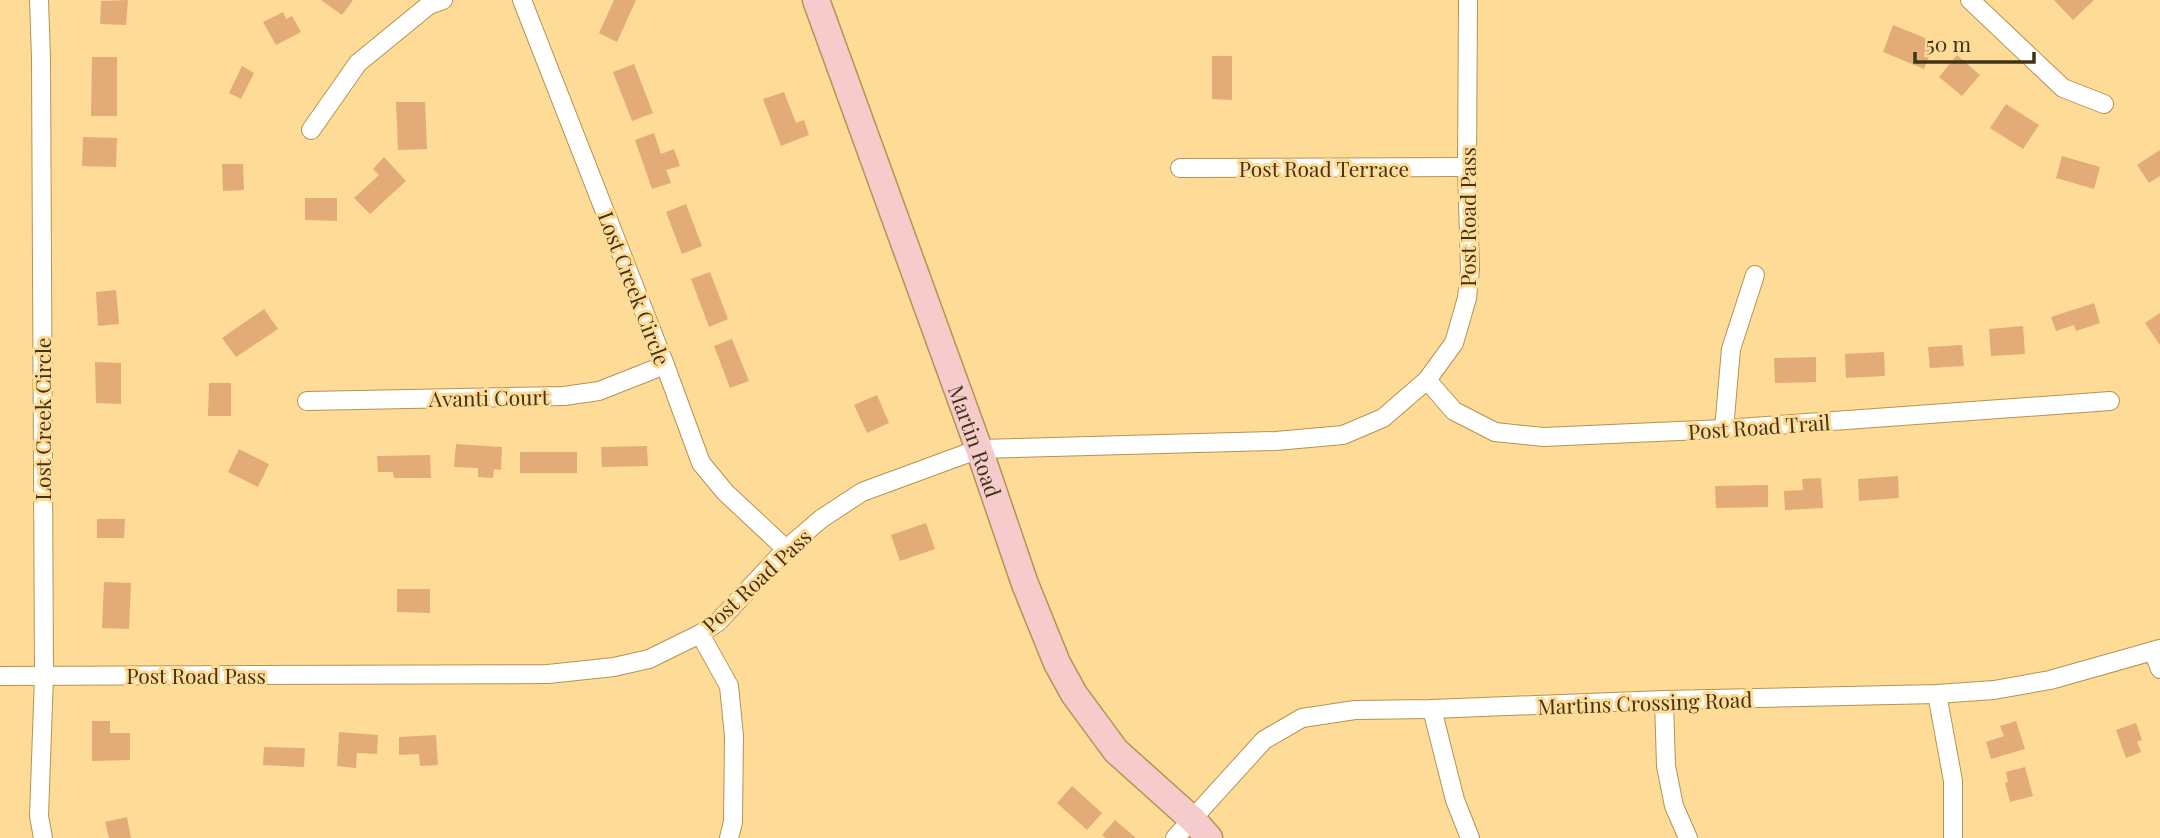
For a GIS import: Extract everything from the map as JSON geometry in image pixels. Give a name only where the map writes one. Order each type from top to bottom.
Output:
[{"type":"street","name":"Lost Creek Circle","points":[[39,0],[44,676],[39,816],[43,838]]},
{"type":"street","points":[[311,130],[358,63],[429,5],[443,0]]},
{"type":"street","name":"Lost Creek Circle","points":[[523,0],[701,463],[725,492],[786,549]]},
{"type":"street","name":"Martin Road","points":[[816,0],[979,449],[1025,584],[1058,663],[1074,694],[1116,751],[1192,832]]},
{"type":"street","name":"Post Road Pass","points":[[0,676],[548,674],[614,667],[649,659],[718,622],[786,549],[821,519],[862,492],[979,449],[1263,441],[1343,435],[1383,418],[1427,380],[1454,342],[1467,298],[1470,270],[1467,167],[1468,0]]},
{"type":"street","points":[[1970,0],[2063,88],[2104,104]]},
{"type":"street","name":"Post Road Terrace","points":[[1180,168],[1467,167]]},
{"type":"street","points":[[1724,429],[1731,349],[1755,275]]},
{"type":"street","name":"Avanti Court","points":[[307,401],[564,396],[598,391],[665,365]]},
{"type":"street","name":"Post Road Trail","points":[[1427,380],[1454,411],[1495,432],[1543,437],[1724,429],[2110,401]]},
{"type":"street","points":[[700,634],[729,686],[734,736],[733,822],[729,838]]},
{"type":"street","points":[[2156,650],[2160,669]]},
{"type":"street","name":"Martins Crossing Road","points":[[1192,832],[1264,740],[1302,718],[1356,710],[1937,694],[1994,690],[2050,680],[2156,650]]},
{"type":"street","points":[[1937,694],[1953,781],[1954,838]]},
{"type":"street","points":[[1664,700],[1666,766],[1674,806],[1688,838]]},
{"type":"street","points":[[1432,709],[1455,800],[1470,838]]},
{"type":"building","points":[[128,0],[126,25],[100,24],[101,1]]},
{"type":"building","points":[[321,0],[353,0],[342,15]]},
{"type":"building","points":[[614,0],[636,0],[617,42],[599,33]]},
{"type":"building","points":[[2054,0],[2094,0],[2073,20]]},
{"type":"building","points":[[283,12],[286,19],[292,16],[301,32],[276,45],[263,22]]},
{"type":"building","points":[[1893,25],[1935,42],[1924,69],[1883,52]]},
{"type":"building","points":[[1957,55],[1980,75],[1962,96],[1939,77]]},
{"type":"building","points":[[1212,56],[1232,56],[1232,100],[1212,99]]},
{"type":"building","points":[[92,57],[117,57],[117,116],[91,116]]},
{"type":"building","points":[[634,64],[653,113],[632,121],[613,72]]},
{"type":"building","points":[[242,66],[254,73],[241,99],[229,93]]},
{"type":"building","points":[[784,92],[796,123],[804,120],[809,135],[781,146],[763,99]]},
{"type":"building","points":[[396,102],[425,102],[427,149],[398,150]]},
{"type":"building","points":[[2006,104],[2039,125],[2023,149],[1990,128]]},
{"type":"building","points":[[654,133],[661,154],[674,149],[680,166],[666,170],[671,183],[652,189],[635,140]]},
{"type":"building","points":[[83,137],[117,138],[116,167],[82,166]]},
{"type":"building","points":[[2160,150],[2160,176],[2149,183],[2137,165]]},
{"type":"building","points":[[2062,156],[2100,167],[2094,189],[2056,178]]},
{"type":"building","points":[[384,157],[406,181],[370,214],[354,198],[379,175],[373,169]]},
{"type":"building","points":[[222,164],[243,164],[244,190],[223,191]]},
{"type":"building","points":[[305,198],[337,198],[337,221],[305,220]]},
{"type":"building","points":[[686,204],[702,246],[682,254],[666,212]]},
{"type":"building","points":[[710,272],[728,319],[709,327],[691,279]]},
{"type":"building","points":[[116,290],[119,324],[98,326],[96,292]]},
{"type":"building","points":[[2094,303],[2100,323],[2076,331],[2074,325],[2056,331],[2051,317]]},
{"type":"building","points":[[264,309],[278,329],[236,357],[222,338]]},
{"type":"building","points":[[2160,313],[2160,345],[2145,323]]},
{"type":"building","points":[[2023,326],[2025,354],[1991,356],[1989,329]]},
{"type":"building","points":[[732,339],[749,381],[730,388],[714,346]]},
{"type":"building","points":[[1962,345],[1964,366],[1930,368],[1928,347]]},
{"type":"building","points":[[1884,352],[1885,376],[1846,378],[1845,354]]},
{"type":"building","points":[[1816,357],[1816,382],[1775,383],[1774,358]]},
{"type":"building","points":[[95,362],[121,363],[121,404],[96,403]]},
{"type":"building","points":[[209,383],[231,383],[231,416],[208,416]]},
{"type":"building","points":[[877,395],[889,423],[867,433],[854,405]]},
{"type":"building","points":[[456,444],[502,447],[501,470],[494,469],[493,478],[478,477],[478,468],[454,467]]},
{"type":"building","points":[[647,446],[648,466],[602,467],[601,447]]},
{"type":"building","points":[[239,449],[269,464],[258,487],[228,472]]},
{"type":"building","points":[[520,452],[577,452],[577,473],[520,473]]},
{"type":"building","points":[[430,455],[431,478],[394,478],[393,472],[378,472],[377,456]]},
{"type":"building","points":[[1898,476],[1899,498],[1859,501],[1858,479]]},
{"type":"building","points":[[1821,478],[1823,508],[1785,510],[1784,491],[1803,490],[1802,479]]},
{"type":"building","points":[[1768,485],[1768,507],[1716,508],[1715,486]]},
{"type":"building","points":[[97,519],[125,519],[124,538],[97,538]]},
{"type":"building","points":[[926,523],[935,549],[900,561],[891,535]]},
{"type":"building","points":[[104,582],[131,583],[129,629],[102,628]]},
{"type":"building","points":[[397,589],[430,589],[430,613],[397,612]]},
{"type":"building","points":[[92,721],[110,721],[110,733],[130,733],[130,760],[92,761]]},
{"type":"building","points":[[2016,721],[2025,749],[1991,759],[1986,742],[2004,736],[2000,726]]},
{"type":"building","points":[[2136,723],[2142,740],[2137,742],[2141,752],[2126,758],[2116,730]]},
{"type":"building","points":[[339,732],[378,735],[377,754],[357,753],[356,768],[337,766]]},
{"type":"building","points":[[436,735],[438,765],[420,766],[419,754],[399,755],[399,737]]},
{"type":"building","points":[[264,747],[305,748],[304,767],[263,765]]},
{"type":"building","points":[[2025,767],[2033,796],[2010,802],[2005,783],[2008,782],[2006,772]]},
{"type":"building","points":[[1072,786],[1102,813],[1087,830],[1057,803]]},
{"type":"building","points":[[127,817],[131,838],[109,838],[105,822]]},
{"type":"building","points":[[1115,820],[1136,838],[1106,838],[1102,835]]}]
